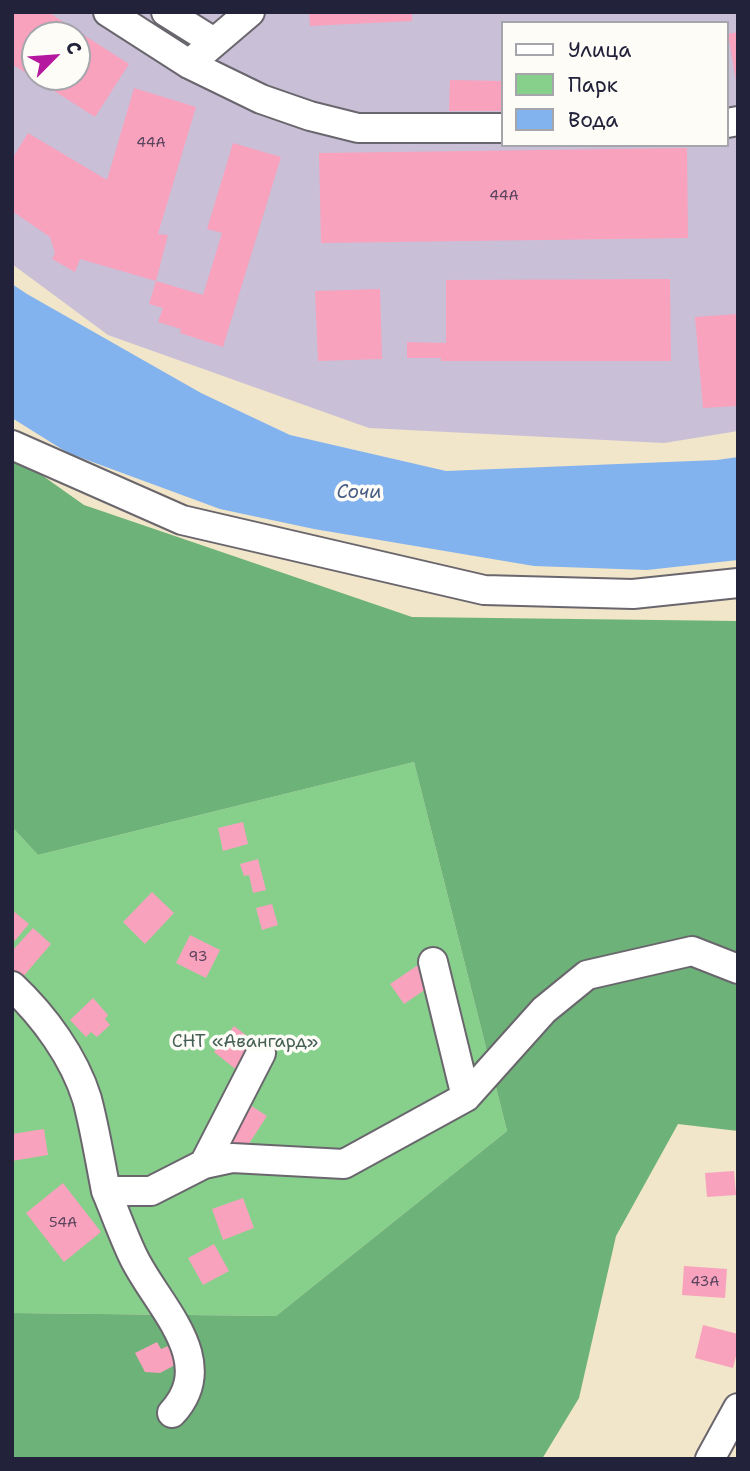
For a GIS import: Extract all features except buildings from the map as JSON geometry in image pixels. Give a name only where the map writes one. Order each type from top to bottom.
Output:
[{"type":"street","points":[[108,12],[189,64],[261,99],[310,116],[358,128],[502,128]]},
{"type":"street","points":[[166,12],[214,42]]},
{"type":"street","points":[[189,64],[250,12]]},
{"type":"street","points":[[12,445],[182,520],[484,590],[633,594],[738,583]]},
{"type":"street","points":[[106,1191],[152,1191],[204,1164],[232,1158],[344,1164],[466,1097],[544,1010],[587,975],[692,951],[738,969]]},
{"type":"street","points":[[433,962],[466,1097]]},
{"type":"street","points":[[12,986],[29,1002],[69,1059],[86,1098],[106,1191],[133,1257],[185,1342],[191,1369],[185,1399],[172,1413]]},
{"type":"street","points":[[204,1164],[261,1053]]},
{"type":"street","points":[[710,1459],[738,1408]]},
{"type":"shaded area","points":[[12,12],[738,12],[738,431],[664,443],[369,428],[108,335],[12,264]]},
{"type":"green space","points":[[12,454],[84,505],[412,617],[738,621],[738,1131],[678,1124],[616,1236],[579,1398],[542,1459],[12,1459],[12,1313],[276,1316],[507,1131],[414,762],[38,855],[12,827]]},
{"type":"green space","name":"СНТ «Авангард»","points":[[414,762],[507,1131],[276,1316],[12,1313],[12,827],[38,855]]},
{"type":"water","name":"Сочи","points":[[12,284],[201,393],[290,435],[446,471],[738,457],[738,560],[647,570],[534,566],[314,529],[220,509],[68,453],[12,418]]}]
